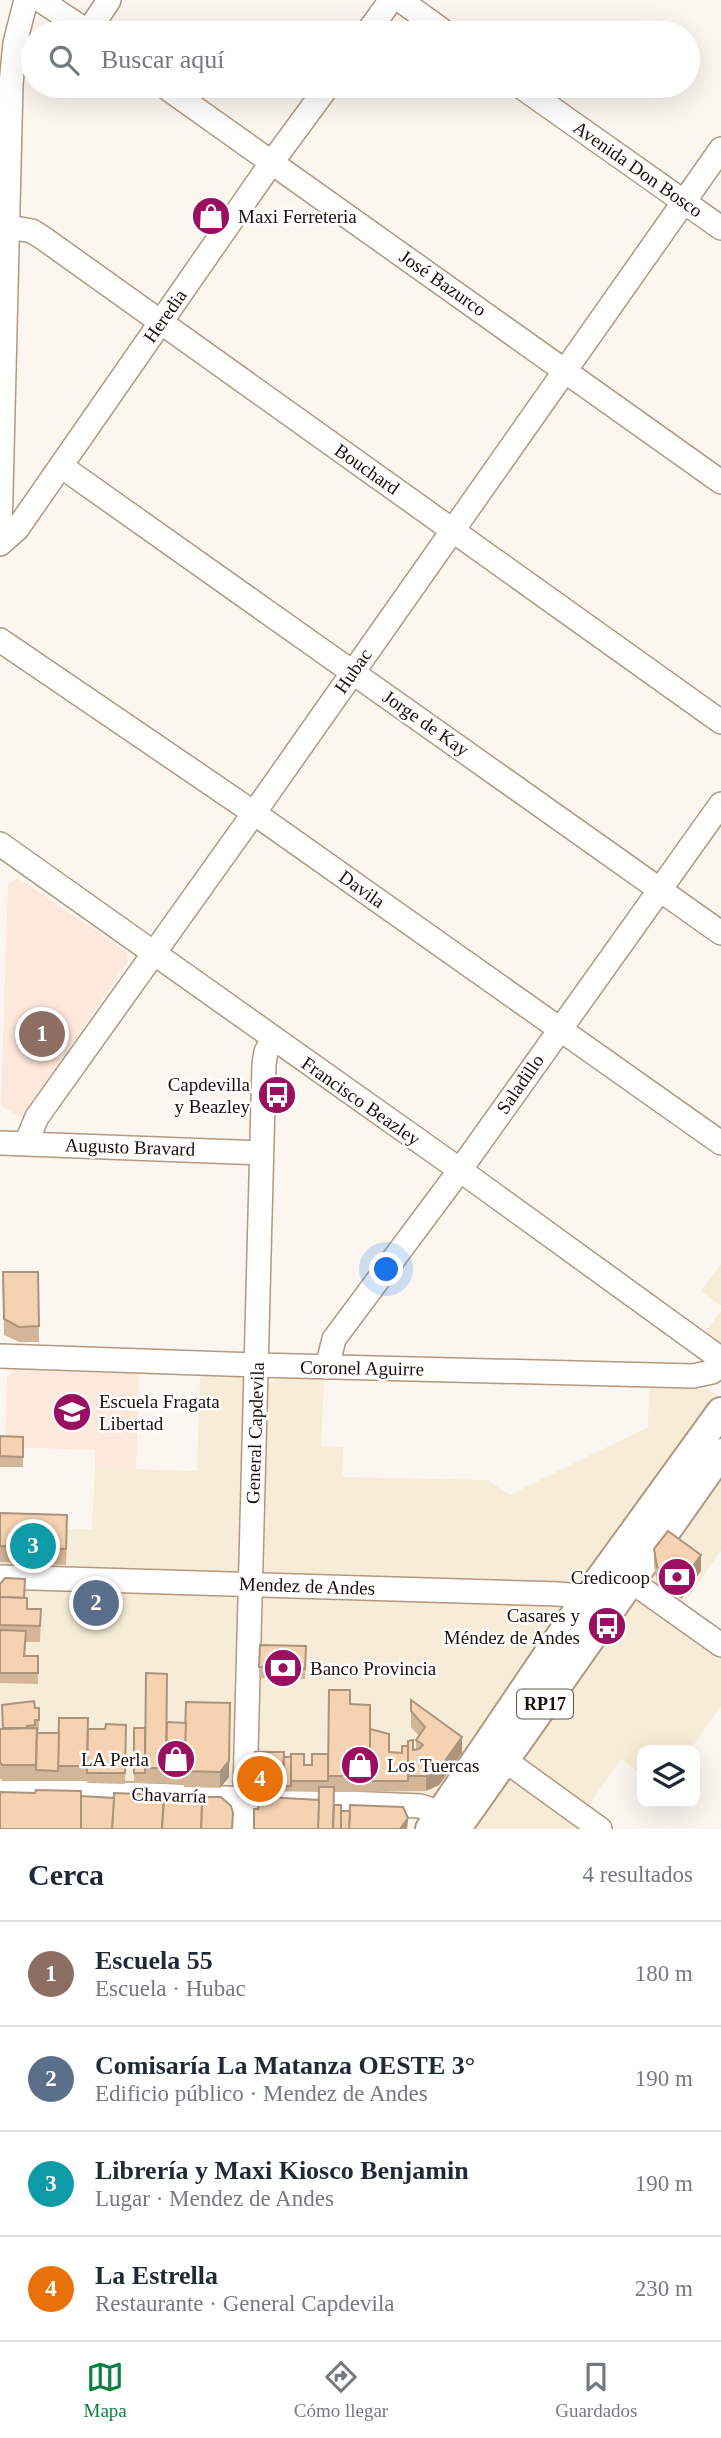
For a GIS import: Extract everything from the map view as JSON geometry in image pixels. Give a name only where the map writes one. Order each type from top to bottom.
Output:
[{"type":"main road","name":"RP17","points":[[446,1824],[620,1573],[721,1412]]},
{"type":"main road","name":"RP17","points":[[620,1573],[721,1453]]},
{"type":"main road","name":"RP17","points":[[446,1824],[506,1761],[598,1604]]},
{"type":"street","points":[[0,533],[11,84],[15,43],[26,0]]},
{"type":"street","points":[[40,0],[72,21]]},
{"type":"street","points":[[96,21],[109,0]]},
{"type":"street","points":[[376,21],[391,0]]},
{"type":"street","points":[[400,0],[429,21]]},
{"type":"street","name":"José Bazurco","points":[[181,98],[721,482]]},
{"type":"street","name":"Heredia","points":[[0,544],[17,529],[319,98]]},
{"type":"street","name":"Avenida Don Bosco","points":[[537,98],[721,228]]},
{"type":"street","name":"Hubac","points":[[26,1143],[37,1117],[721,149]]},
{"type":"street","name":"Bouchard","points":[[9,228],[32,231],[43,238],[721,722]]},
{"type":"street","name":"Jorge de Kay","points":[[61,466],[721,933]]},
{"type":"street","name":"Davila","points":[[0,640],[254,813],[721,1143]]},
{"type":"street","name":"Saladillo","points":[[327,1367],[334,1339],[460,1170],[721,804]]},
{"type":"street","name":"Francisco Beazley","points":[[0,844],[460,1170],[721,1362]]},
{"type":"street","name":"General Capdevila","points":[[244,1829],[264,1064],[266,1052],[273,1039]]},
{"type":"street","name":"Augusto Bravard","points":[[0,1143],[261,1153]]},
{"type":"street","name":"Coronel Aguirre","points":[[0,1356],[693,1376],[712,1372],[721,1362]]},
{"type":"street","points":[[620,1573],[721,1645]]},
{"type":"street","name":"Mendez de Andes","points":[[0,1577],[250,1584],[598,1604]]},
{"type":"street","points":[[506,1761],[600,1829]]},
{"type":"street","name":"Chavarría","points":[[0,1789],[420,1806],[446,1824]]},
{"type":"shaded area","points":[[18,878],[127,952],[128,961],[23,1118],[1,1106],[8,885]]},
{"type":"shaded area","points":[[721,1264],[721,1306],[701,1291]]},
{"type":"shaded area","points":[[721,1311],[721,1347],[704,1334]]},
{"type":"shaded area","name":"Escuela Fragata Libertad","points":[[14,1370],[139,1374],[136,1469],[95,1468],[95,1450],[5,1447],[7,1377]]},
{"type":"shaded area","points":[[200,1372],[235,1373],[246,1380],[242,1564],[239,1572],[231,1575],[0,1566],[0,1528],[92,1529],[95,1468],[197,1471]]},
{"type":"shaded area","points":[[279,1376],[324,1377],[321,1446],[343,1447],[342,1477],[488,1480],[509,1495],[648,1427],[649,1387],[706,1389],[716,1394],[718,1401],[584,1589],[270,1576],[263,1573],[259,1567],[266,1391],[268,1385]]},
{"type":"shaded area","points":[[721,1473],[721,1550],[681,1608],[652,1584],[651,1573]]},
{"type":"shaded area","points":[[0,1587],[236,1593],[241,1597],[236,1780],[224,1790],[0,1783]]},
{"type":"shaded area","points":[[259,1595],[560,1604],[564,1607],[437,1797],[430,1798],[260,1790],[255,1786]]},
{"type":"shaded area","points":[[636,1597],[721,1654],[721,1706],[694,1745],[637,1745],[637,1770],[621,1759],[588,1806],[528,1763],[524,1756]]},
{"type":"shaded area","points":[[509,1778],[517,1780],[586,1829],[467,1829]]},
{"type":"building","points":[[3,1272],[38,1272],[39,1326],[19,1327],[4,1319]]},
{"type":"building","points":[[0,1436],[23,1437],[23,1457],[0,1456]]},
{"type":"building","points":[[0,1513],[67,1515],[66,1549],[0,1546]]},
{"type":"building","points":[[668,1531],[701,1555],[681,1583],[657,1567],[654,1549]]},
{"type":"building","points":[[5,1578],[25,1579],[24,1598],[0,1597],[0,1584]]},
{"type":"building","points":[[0,1597],[27,1598],[27,1609],[41,1609],[40,1626],[0,1625]]},
{"type":"building","points":[[0,1630],[26,1631],[24,1656],[38,1656],[38,1673],[0,1673]]},
{"type":"building","points":[[260,1645],[306,1646],[305,1669],[259,1667]]},
{"type":"building","points":[[146,1673],[167,1674],[166,1768],[145,1768]]},
{"type":"building","points":[[329,1690],[350,1690],[350,1704],[370,1705],[370,1776],[328,1776]]},
{"type":"building","points":[[411,1700],[462,1737],[439,1769],[426,1776],[408,1776],[408,1741],[413,1740],[413,1750],[419,1749],[423,1745],[416,1740],[425,1727],[411,1711]]},
{"type":"building","points":[[34,1701],[35,1708],[39,1708],[39,1720],[35,1720],[35,1725],[27,1728],[3,1728],[2,1705]]},
{"type":"building","points":[[186,1702],[230,1703],[229,1761],[220,1772],[184,1771]]},
{"type":"building","points":[[59,1718],[88,1718],[87,1766],[58,1766]]},
{"type":"building","name":"LA Perla","points":[[167,1722],[186,1723],[184,1773],[166,1773]]},
{"type":"building","points":[[106,1724],[126,1725],[125,1773],[87,1773],[88,1729],[105,1729]]},
{"type":"building","points":[[37,1728],[36,1765],[2,1765],[0,1729]]},
{"type":"building","points":[[134,1728],[145,1728],[145,1773],[134,1773]]},
{"type":"building","points":[[370,1729],[389,1734],[389,1752],[402,1753],[402,1746],[408,1746],[408,1781],[370,1781]]},
{"type":"building","points":[[37,1733],[59,1733],[58,1771],[36,1770]]},
{"type":"building","points":[[255,1752],[284,1752],[283,1781],[264,1781],[255,1768]]},
{"type":"building","points":[[291,1754],[304,1754],[304,1765],[312,1765],[312,1754],[328,1754],[328,1781],[291,1781]]},
{"type":"building","points":[[284,1757],[291,1757],[291,1786],[283,1786]]},
{"type":"building","points":[[319,1787],[334,1787],[333,1829],[318,1829]]},
{"type":"building","points":[[36,1790],[81,1791],[81,1829],[0,1829],[0,1792],[35,1793]]},
{"type":"building","points":[[114,1793],[164,1795],[162,1829],[112,1829]]},
{"type":"building","points":[[81,1796],[114,1798],[112,1829],[81,1829]]},
{"type":"building","points":[[202,1797],[221,1797],[231,1806],[232,1829],[201,1829]]},
{"type":"building","points":[[266,1797],[319,1800],[318,1829],[254,1829],[254,1809],[258,1809],[259,1800],[266,1800]]},
{"type":"building","points":[[164,1800],[202,1802],[201,1829],[162,1829]]},
{"type":"building","points":[[334,1805],[341,1805],[341,1829],[333,1829]]},
{"type":"building","points":[[350,1805],[403,1807],[408,1818],[400,1829],[349,1829]]},
{"type":"building","points":[[341,1811],[350,1811],[349,1829],[341,1829]]},
{"type":"place","name":"Maxi Ferreteria","points":[[211,216]]},
{"type":"place","name":"Escuela 55","points":[[42,1034]]},
{"type":"place","name":"Capdevilla y Beazley","points":[[277,1095]]},
{"type":"place","name":"Escuela Fragata Libertad","points":[[72,1412]]},
{"type":"place","name":"Librería y Maxi Kiosco Benjamin","points":[[33,1546]]},
{"type":"place","name":"Credicoop","points":[[677,1577]]},
{"type":"place","name":"Comisaría La Matanza OESTE 3°","points":[[96,1603]]},
{"type":"place","name":"Casares y Méndez de Andes","points":[[607,1626]]},
{"type":"place","name":"Banco Provincia","points":[[283,1668]]},
{"type":"place","name":"LA Perla","points":[[176,1759]]},
{"type":"place","name":"Los Tuercas","points":[[360,1765]]},
{"type":"place","name":"La Estrella","points":[[260,1779]]}]
